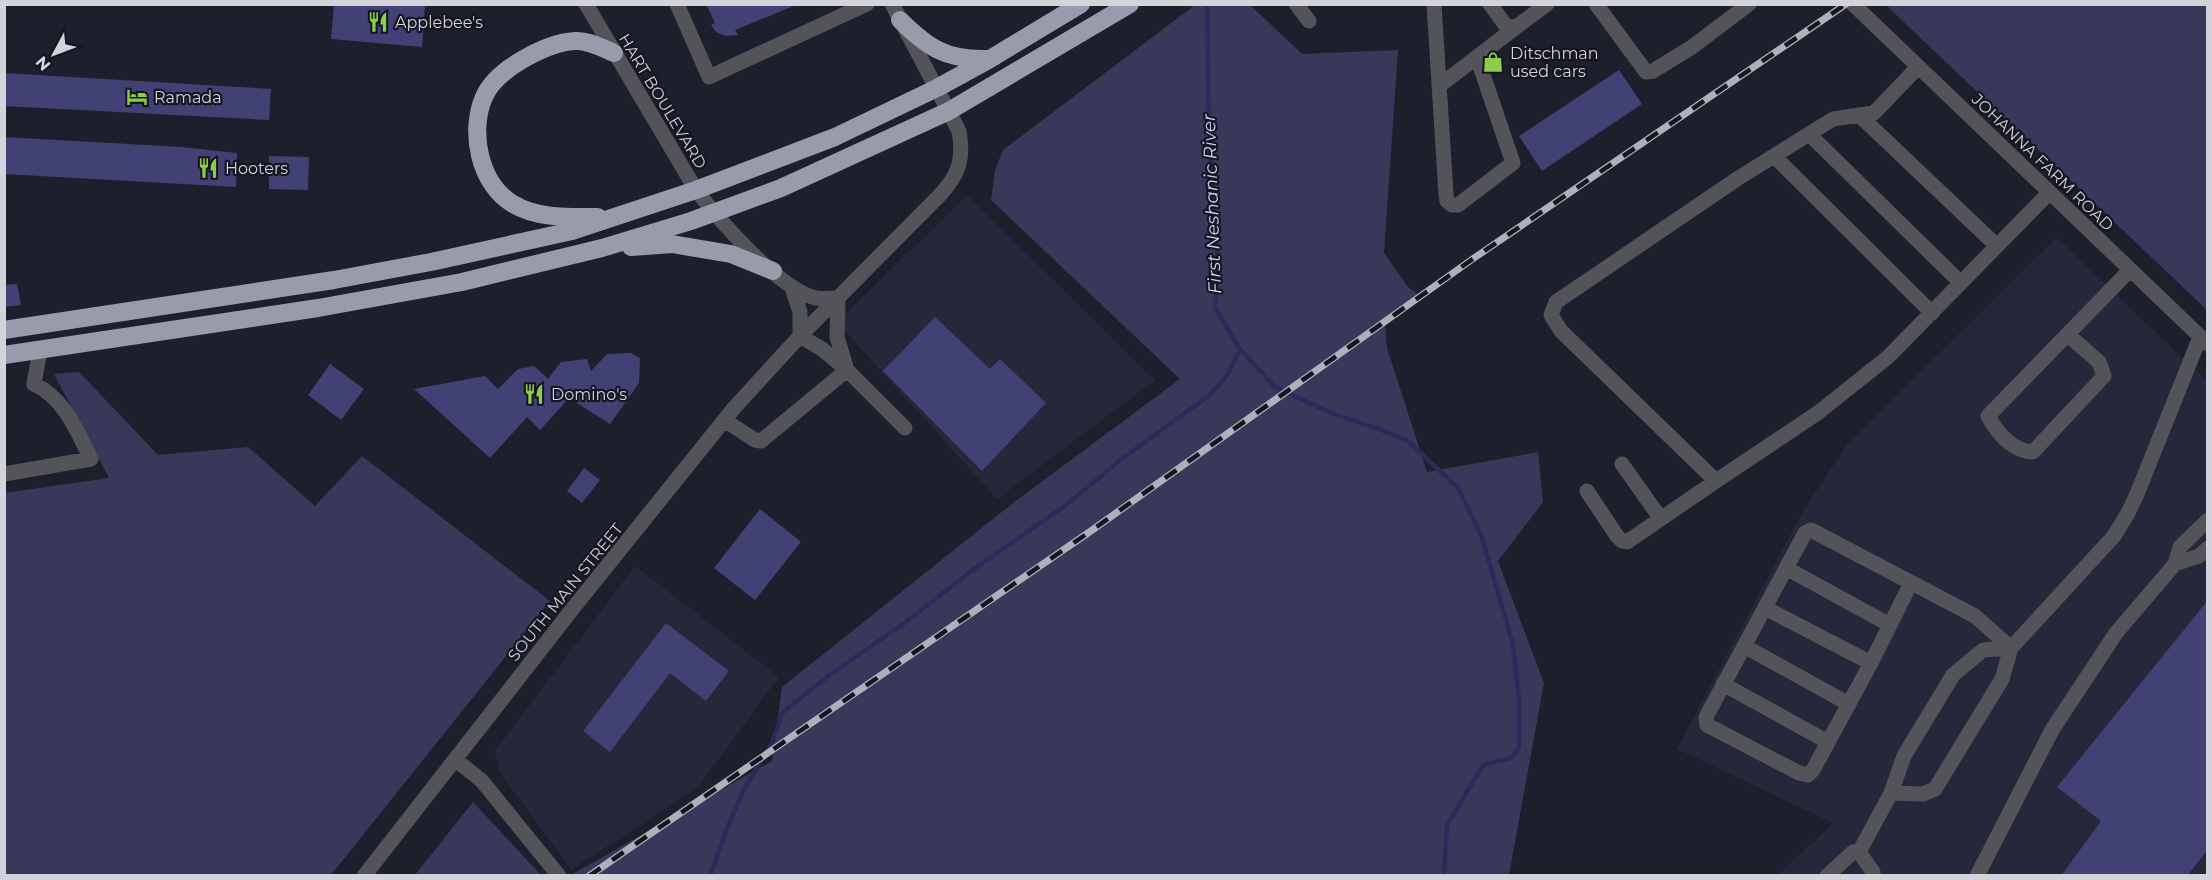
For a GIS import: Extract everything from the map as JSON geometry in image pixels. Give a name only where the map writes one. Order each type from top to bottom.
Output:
[{"type":"highway","points":[[4,330],[333,280],[561,234],[696,190],[835,137],[937,88],[1081,4]]},
{"type":"highway","points":[[4,355],[365,300],[462,282],[602,248],[714,213],[781,188],[949,111],[1130,4]]},
{"type":"highway","points":[[896,12],[928,45],[946,55],[964,59],[990,59]]},
{"type":"highway","points":[[614,53],[576,40],[549,46],[515,64],[499,78],[484,97],[476,133],[481,160],[491,183],[511,203],[532,212],[563,218],[618,216]]},
{"type":"highway","points":[[602,248],[672,244],[731,254],[773,272]]},
{"type":"street","name":"HART BOULEVARD","points":[[586,4],[696,190],[714,213]]},
{"type":"street","points":[[677,4],[709,77],[867,4]]},
{"type":"street","points":[[1296,4],[1309,21]]},
{"type":"street","points":[[1434,4],[1446,194],[1447,201],[1452,205],[1458,205],[1513,164],[1477,57]]},
{"type":"street","points":[[1439,86],[1547,4]]},
{"type":"street","points":[[1596,4],[1646,72],[1653,71],[1692,47],[1749,4]]},
{"type":"street","name":"JOHANNA FARM ROAD","points":[[1853,4],[2204,341]]},
{"type":"street","points":[[1493,6],[1506,26],[1516,27]]},
{"type":"street","name":"SOUTH MAIN STREET","points":[[364,876],[542,647],[724,420],[800,336],[939,196],[956,175],[962,148],[959,131],[896,12]]},
{"type":"street","points":[[1716,481],[1561,331],[1551,315],[1556,302],[1833,119],[1874,113],[1918,67]]},
{"type":"street","points":[[1859,115],[1997,246]]},
{"type":"street","points":[[1809,134],[1961,283]]},
{"type":"street","points":[[1774,156],[1932,313]]},
{"type":"street","points":[[1587,491],[1622,541],[1627,542],[1819,412],[1888,357],[2049,193]]},
{"type":"street","points":[[714,213],[792,288],[816,298],[838,298],[837,337],[847,370]]},
{"type":"street","points":[[2068,334],[2099,362],[2104,376],[2033,452],[2021,452],[1996,431],[1988,416],[2130,270]]},
{"type":"street","points":[[792,288],[800,312],[800,336],[822,349],[847,370],[905,428]]},
{"type":"street","points":[[1891,793],[1923,794],[1935,789],[2002,679],[2011,648],[2114,536],[2128,513],[2204,341]]},
{"type":"street","points":[[4,474],[91,459],[71,420],[49,391],[34,384],[40,350]]},
{"type":"street","points":[[724,420],[754,440],[761,441],[847,370]]},
{"type":"street","points":[[1622,464],[1661,519]]},
{"type":"street","points":[[1977,876],[2052,730],[2116,633],[2175,564],[2180,547],[2208,520]]},
{"type":"street","points":[[1911,583],[1871,663],[1813,770],[1808,775],[1799,773],[1707,725],[1706,717],[1723,684],[1805,533],[1811,530],[1974,616],[2011,648]]},
{"type":"street","points":[[2175,564],[2199,556],[2208,548]]},
{"type":"street","points":[[1786,568],[1890,625]]},
{"type":"street","points":[[1765,608],[1871,663]]},
{"type":"street","points":[[1744,646],[1849,704]]},
{"type":"street","points":[[1858,852],[1891,793],[1904,756],[1953,675],[1983,650],[2011,648]]},
{"type":"street","points":[[1723,684],[1828,742]]},
{"type":"street","points":[[456,760],[482,781],[559,876]]},
{"type":"street","points":[[1827,876],[1853,852],[1858,852]]},
{"type":"street","points":[[1858,852],[1873,873],[1872,876]]},
{"type":"shaded area","points":[[1892,4],[2207,5],[2207,310],[1888,7]]},
{"type":"shaded area","points":[[1195,5],[1250,5],[1302,54],[1398,50],[1384,253],[1408,287],[1423,298],[1385,323],[1387,348],[1427,472],[1538,452],[1543,502],[1498,561],[1544,683],[1509,875],[571,875],[772,761],[782,687],[1013,503],[1180,379],[991,200],[995,170],[1003,150]]},
{"type":"shaded area","points":[[967,195],[1155,380],[997,499],[837,322]]},
{"type":"shaded area","points":[[2057,238],[2207,381],[2207,875],[1779,875],[1833,823],[1677,749],[1803,511],[1849,442]]},
{"type":"shaded area","points":[[79,372],[158,455],[248,447],[315,506],[362,456],[550,601],[331,875],[5,875],[4,493],[109,478],[54,374]]},
{"type":"shaded area","points":[[635,566],[779,677],[698,787],[571,870],[499,771],[495,751]]},
{"type":"shaded area","points":[[473,802],[541,875],[415,875]]},
{"type":"building","name":"Applebee's","points":[[334,4],[425,4],[422,47],[331,39]]},
{"type":"building","points":[[706,4],[796,5],[735,30],[738,35],[725,36],[716,32],[711,25],[715,23]]},
{"type":"building","points":[[1619,70],[1642,104],[1542,171],[1519,136]]},
{"type":"building","name":"Ramada","points":[[4,73],[271,89],[269,120],[4,106]]},
{"type":"building","name":"Ramada","points":[[4,137],[181,147],[237,153],[236,187],[4,174]]},
{"type":"building","points":[[269,156],[309,157],[308,190],[269,189]]},
{"type":"building","points":[[17,284],[21,305],[4,307],[4,285]]},
{"type":"building","points":[[935,317],[990,369],[1000,359],[1046,403],[982,471],[883,371]]},
{"type":"building","points":[[631,353],[640,358],[639,383],[610,424],[569,398],[540,430],[527,417],[490,458],[414,389],[485,376],[498,389],[518,369],[534,366],[548,379],[561,362],[587,359],[591,371],[607,354]]},
{"type":"building","points":[[330,364],[364,389],[341,420],[308,395]]},
{"type":"building","points":[[584,468],[600,480],[582,503],[567,491]]},
{"type":"building","points":[[760,509],[801,542],[755,600],[714,568]]},
{"type":"building","points":[[2208,600],[2208,849],[2187,876],[2061,876],[2101,821],[2057,787]]},
{"type":"building","points":[[666,623],[729,671],[706,701],[670,673],[610,752],[583,731]]},
{"type":"waterway","name":"First Neshanic River","points":[[1207,4],[1209,137],[1218,262],[1215,308],[1240,349],[1275,387],[1331,413],[1408,441],[1458,488],[1481,535],[1513,644],[1519,699],[1519,748],[1511,758],[1486,764],[1481,768],[1447,825],[1444,876]]},
{"type":"waterway","points":[[710,876],[744,789],[772,744],[782,713],[971,571],[1062,508],[1123,458],[1210,395],[1228,374],[1240,349]]},
{"type":"railway","points":[[589,876],[1088,533],[1474,258],[1846,4]]},
{"type":"place","name":"Applebee's","points":[[378,22]]},
{"type":"place","name":"Ditschman used cars","points":[[1493,62]]},
{"type":"place","name":"Ramada","points":[[137,97]]},
{"type":"place","name":"Hooters","points":[[208,168]]},
{"type":"place","name":"Domino's","points":[[534,394]]}]
